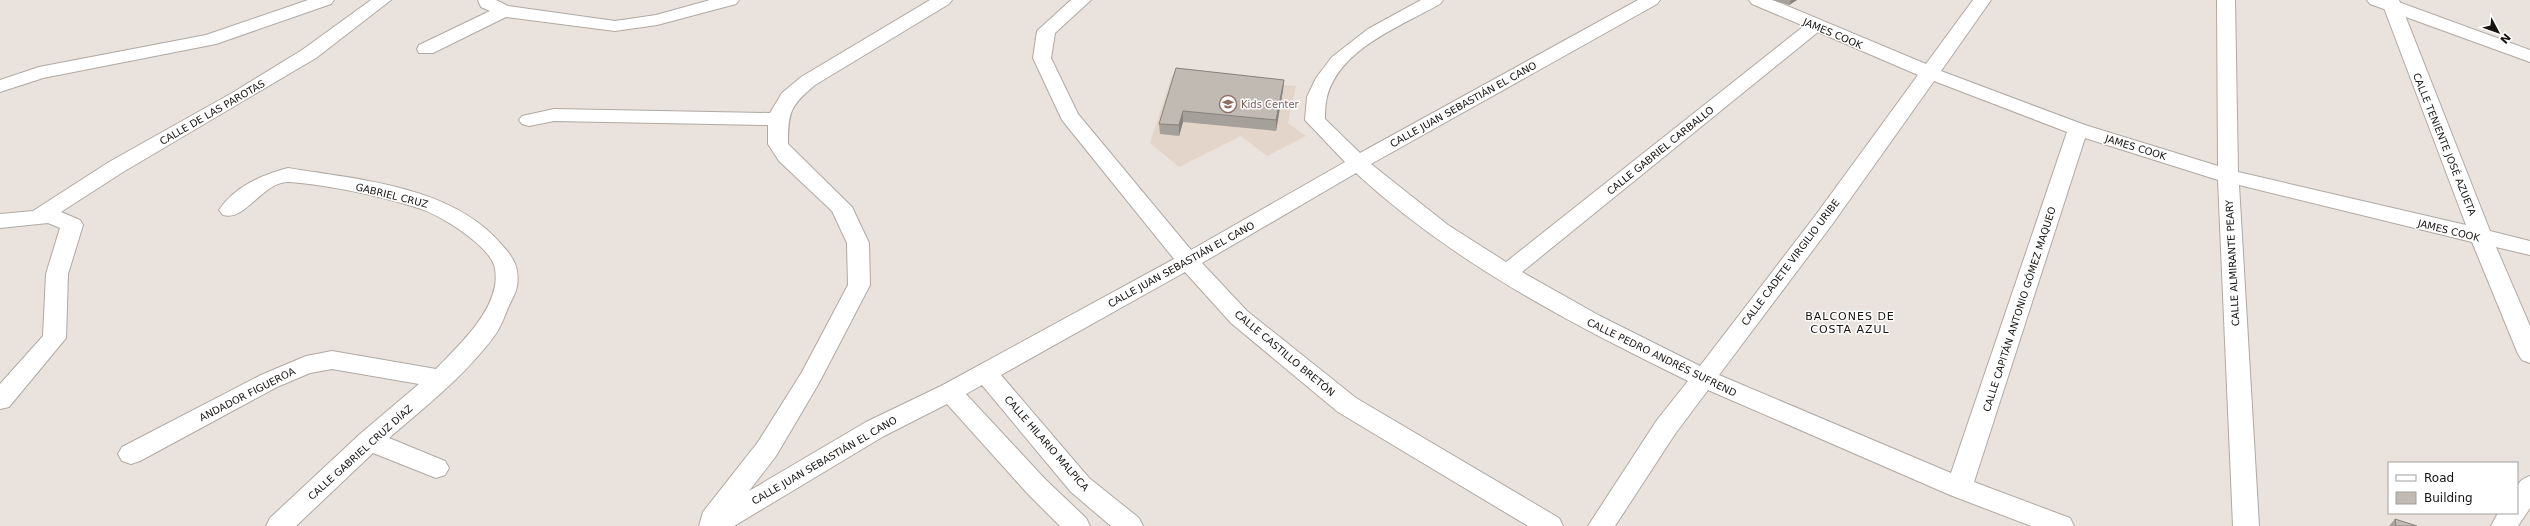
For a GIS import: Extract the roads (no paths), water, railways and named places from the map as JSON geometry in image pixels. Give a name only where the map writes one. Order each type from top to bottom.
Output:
[{"type":"street","points":[[0,86],[39,73],[210,40],[325,0]]},
{"type":"street","name":"CALLE DE LAS PAROTAS","points":[[38,217],[116,167],[239,97],[309,54],[382,0]]},
{"type":"street","points":[[487,0],[487,3],[504,10],[614,26],[658,20],[730,0]]},
{"type":"street","points":[[707,526],[767,450],[811,377],[859,285],[858,243],[842,207],[786,156],[778,144],[778,119],[789,97],[808,81],[943,0]]},
{"type":"street","name":"CALLE CASTILLO BRETÓN","points":[[1082,0],[1046,31],[1042,58],[1069,116],[1188,261],[1239,317],[1347,405],[1550,526]]},
{"type":"street","name":"CALLE PEDRO ANDRÉS SUFREND","points":[[1434,0],[1345,53],[1329,69],[1319,85],[1314,105],[1315,120],[1358,163],[1392,194],[1506,274],[1597,326],[1702,379],[1959,488],[2061,526]]},
{"type":"street","name":"CALLE JUAN SEBASTIÁN EL CANO","points":[[712,526],[875,429],[986,373],[1651,0]]},
{"type":"street","name":"JAMES COOK","points":[[1758,0],[1815,26],[1930,73],[2078,129],[2228,176],[2482,239],[2530,248]]},
{"type":"street","name":"CALLE CADETE VIRGILIO URIBE","points":[[1601,526],[1666,427],[1823,220],[1982,0]]},
{"type":"street","name":"CALLE ALMIRANTE PEARY","points":[[2226,0],[2228,176],[2246,526]]},
{"type":"street","points":[[2390,1],[2530,45]]},
{"type":"street","points":[[2390,1],[2530,56]]},
{"type":"street","name":"CALLE TENIENTE JOSÉ AZUETA","points":[[2390,1],[2482,239],[2530,354]]},
{"type":"street","points":[[426,49],[504,10]]},
{"type":"street","name":"CALLE GABRIEL CARBALLO","points":[[1506,274],[1815,26]]},
{"type":"street","points":[[529,120],[554,115],[778,119]]},
{"type":"street","name":"CALLE CAPITÁN ANTONIO GÓMEZ MAQUEO","points":[[1959,488],[2078,129]]},
{"type":"street","name":"GABRIEL CRUZ","points":[[230,210],[249,192],[270,180],[288,175],[350,185],[424,202],[448,212],[474,228],[505,263],[506,286],[487,329],[441,380]]},
{"type":"street","points":[[0,220],[50,216],[72,226],[57,274],[54,338],[0,400]]},
{"type":"street","name":"ANDADOR FIGUEROA","points":[[131,454],[269,381],[306,365],[332,360],[441,380]]},
{"type":"street","name":"CALLE HILARIO MALPICA","points":[[986,373],[1080,485],[1130,526]]},
{"type":"street","name":"CALLE GABRIEL CRUZ DÍAZ","points":[[279,526],[369,442],[441,380]]},
{"type":"street","points":[[950,392],[1036,486],[1077,526]]},
{"type":"street","points":[[369,442],[436,468]]},
{"type":"street","points":[[2518,504],[2530,486]]},
{"type":"street","points":[[2504,526],[2511,514]]},
{"type":"place","name":"Kids Center","points":[[1228,104]]},
{"type":"district","name":"BALCONES DE COSTA AZUL","points":[[1850,322]]}]
